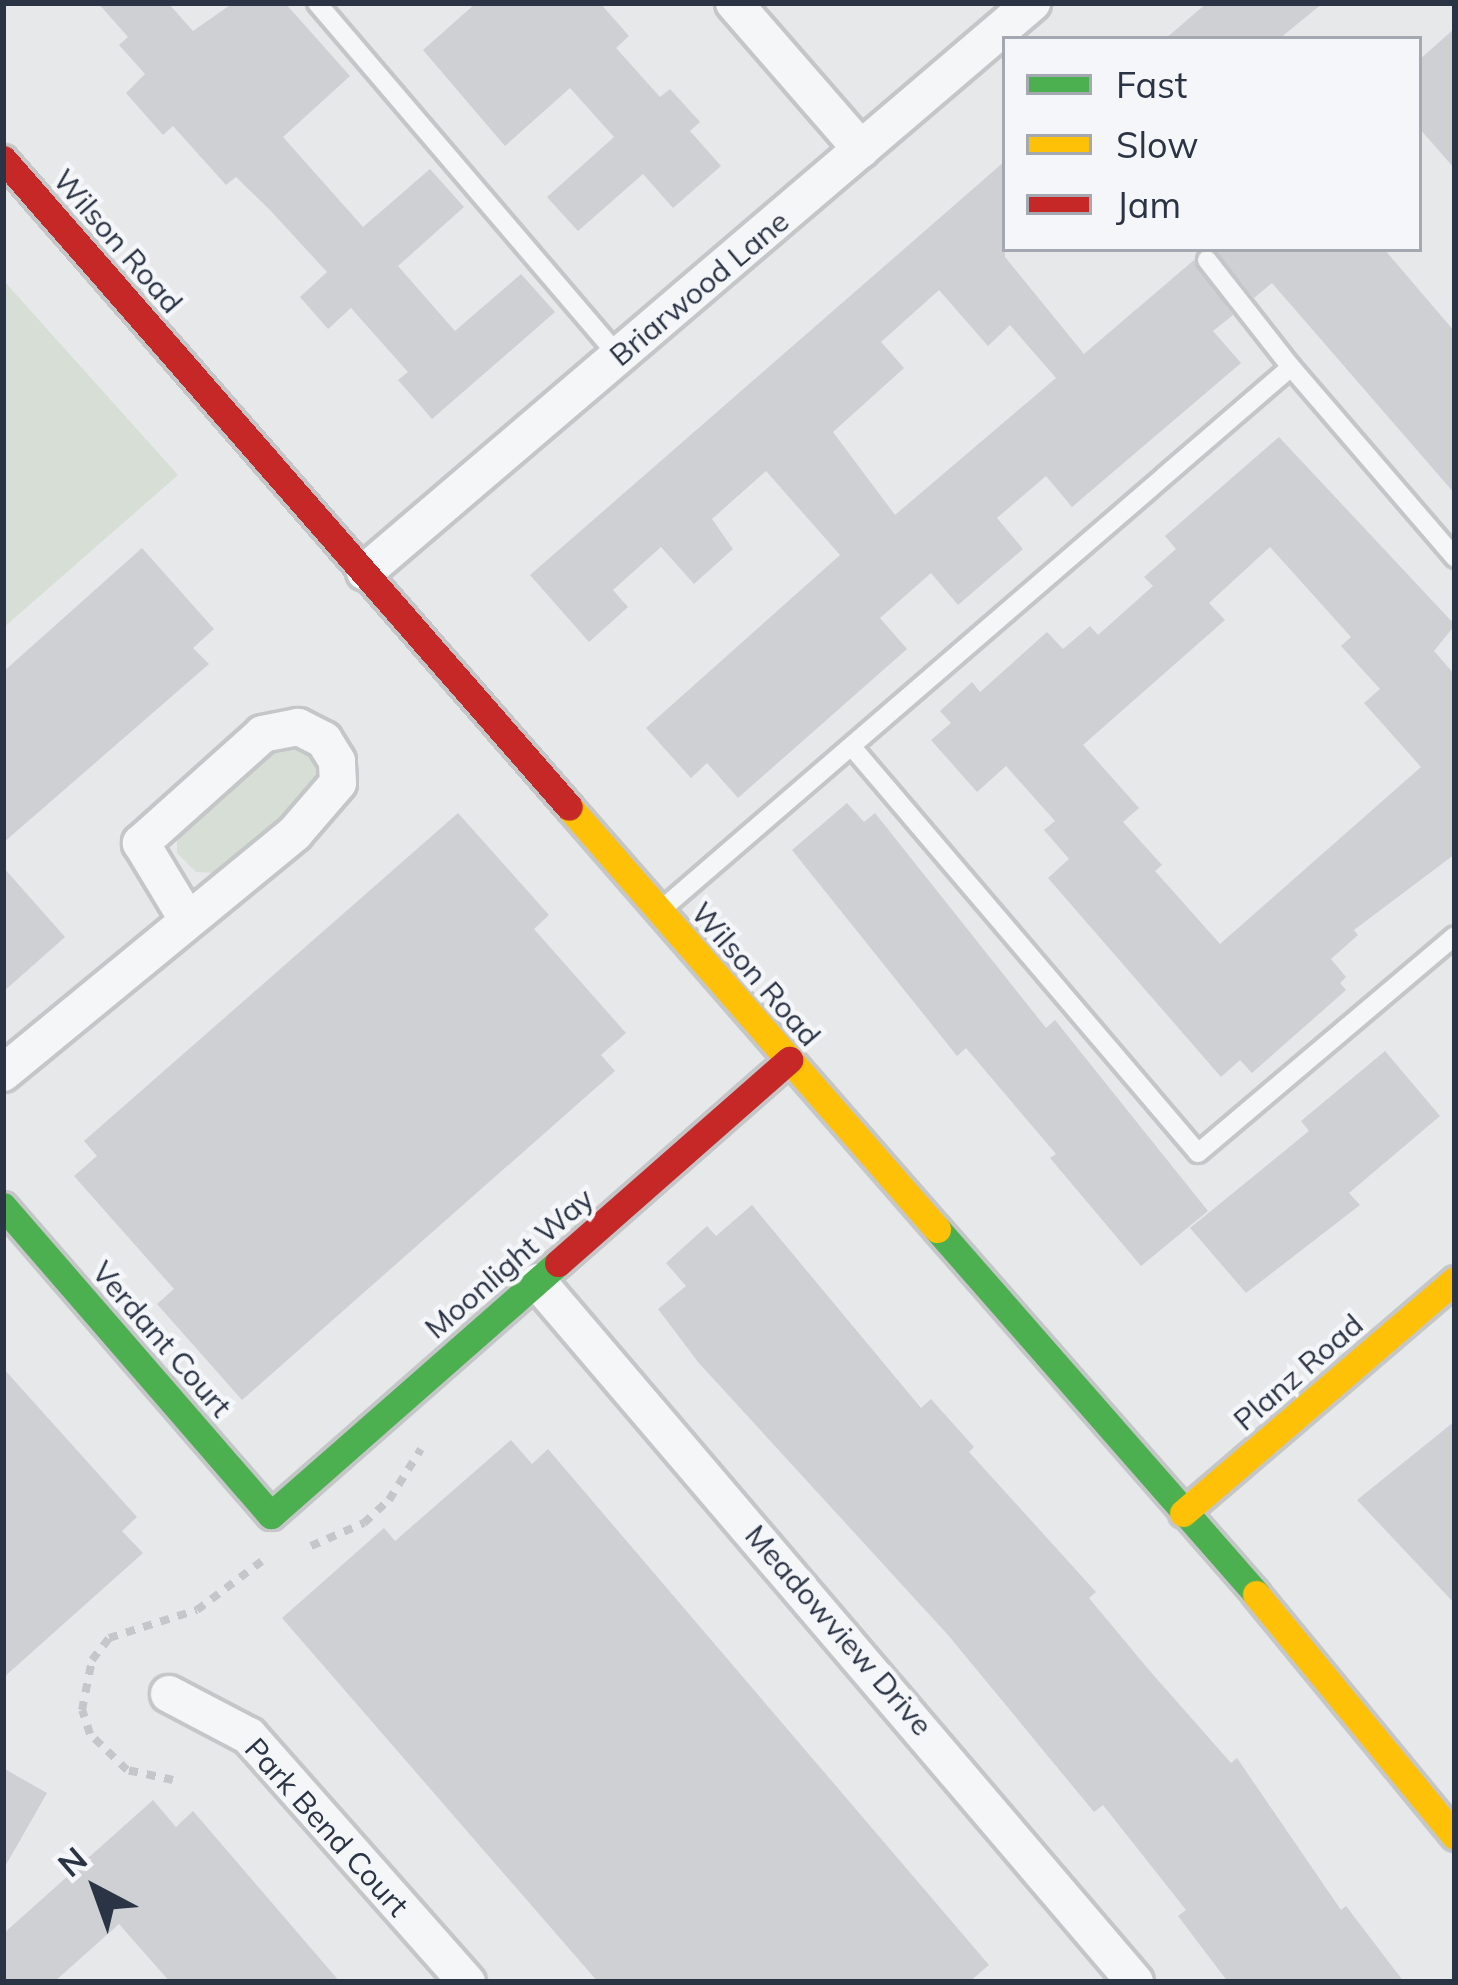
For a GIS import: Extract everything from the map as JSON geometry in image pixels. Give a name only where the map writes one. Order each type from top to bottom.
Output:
[{"type":"street","points":[[734,3],[861,149]]},
{"type":"street","name":"Briarwood Lane","points":[[365,572],[1032,3]]},
{"type":"street","name":"Wilson Road","points":[[3,159],[1379,1736],[1455,1836]]},
{"type":"street","points":[[3,1073],[294,834],[338,783],[338,761],[324,740],[298,728],[263,734],[141,843],[187,919]]},
{"type":"street","name":"Moonlight Way","points":[[271,1515],[789,1060]]},
{"type":"street","name":"Verdant Court","points":[[3,1206],[271,1515]]},
{"type":"street","name":"Planz Road","points":[[1183,1514],[1455,1280]]},
{"type":"street","name":"Meadowview Drive","points":[[538,1282],[1135,1982]]},
{"type":"street","name":"Park Bend Court","points":[[169,1694],[249,1736],[467,1982]]},
{"type":"lane","points":[[316,3],[619,356]]},
{"type":"lane","points":[[1207,260],[1291,367],[1455,558]]},
{"type":"lane","points":[[658,912],[1291,367]]},
{"type":"lane","points":[[852,747],[1198,1153],[1455,936]]},
{"type":"shaded area","points":[[3,280],[178,475],[3,628]]},
{"type":"shaded area","points":[[273,738],[326,750],[318,791],[220,873],[196,872],[177,853],[177,827]]},
{"type":"building","points":[[98,3],[168,3],[193,31],[233,3],[285,3],[350,76],[283,137],[363,227],[430,169],[464,207],[398,266],[455,331],[521,274],[555,312],[432,419],[398,380],[408,372],[351,308],[328,329],[300,297],[327,272],[269,209],[236,177],[226,185],[173,126],[163,135],[126,93],[145,74],[119,45],[128,37]]},
{"type":"building","points":[[476,3],[600,3],[629,36],[616,48],[660,97],[670,89],[700,122],[690,131],[721,166],[673,208],[643,174],[578,231],[547,197],[614,137],[570,88],[505,146],[423,50]]},
{"type":"building","points":[[1207,3],[1323,3],[1283,36],[1168,36]]},
{"type":"building","points":[[1455,28],[1455,169],[1422,131],[1422,57]]},
{"type":"building","points":[[1002,164],[1002,252],[1084,354],[1194,260],[1233,315],[1213,331],[1241,363],[1072,507],[1046,476],[997,518],[1023,549],[958,605],[931,573],[880,618],[907,649],[738,798],[707,763],[691,778],[646,728],[840,555],[766,471],[712,519],[733,549],[694,584],[661,547],[613,590],[628,607],[589,642],[530,575]],"holes":[[[939,290],[988,346],[1010,325],[1056,378],[895,515],[833,432],[904,368],[881,342]]]},
{"type":"building","points":[[1216,252],[1387,252],[1455,332],[1455,494],[1272,283],[1254,298]]},
{"type":"building","points":[[1279,437],[1455,625],[1434,651],[1455,675],[1455,854],[1354,930],[1358,935],[1331,959],[1346,977],[1340,983],[1346,990],[1252,1073],[1240,1060],[1221,1077],[1048,878],[1069,859],[1044,830],[1055,821],[1006,766],[977,792],[931,740],[951,723],[940,711],[972,682],[980,692],[1047,632],[1063,649],[1090,626],[1098,635],[1153,586],[1144,577],[1176,549],[1165,536]],"holes":[[[1270,547],[1351,637],[1341,646],[1380,689],[1364,703],[1421,767],[1220,944],[1155,871],[1162,865],[1123,822],[1139,808],[1083,745],[1225,620],[1209,603]]]},
{"type":"building","points":[[142,548],[214,629],[193,648],[209,664],[3,843],[3,672]]},
{"type":"building","points":[[847,803],[864,822],[875,813],[1046,1028],[1055,1020],[1208,1211],[1141,1266],[1050,1158],[1056,1154],[966,1048],[957,1056],[792,850]]},
{"type":"building","points":[[458,813],[549,915],[534,929],[626,1033],[601,1055],[615,1071],[242,1400],[157,1304],[174,1289],[74,1176],[97,1156],[84,1141]]},
{"type":"building","points":[[3,867],[65,937],[3,992]]},
{"type":"building","points":[[1385,1051],[1440,1116],[1349,1193],[1360,1205],[1246,1293],[1190,1228],[1309,1131],[1301,1121]]},
{"type":"building","points":[[752,1205],[921,1408],[931,1399],[974,1447],[969,1452],[1096,1592],[1089,1598],[1149,1670],[1231,1763],[1237,1758],[1341,1910],[1346,1906],[1404,1982],[1228,1982],[1178,1916],[1186,1910],[1103,1805],[1094,1812],[948,1635],[698,1362],[658,1309],[686,1286],[666,1263],[707,1226],[716,1236]]},
{"type":"building","points":[[3,1368],[137,1517],[122,1531],[143,1553],[3,1678]]},
{"type":"building","points":[[1455,1421],[1455,1604],[1357,1500]]},
{"type":"building","points":[[511,1440],[532,1464],[548,1449],[989,1965],[969,1982],[598,1982],[282,1618],[384,1528],[395,1541]]},
{"type":"building","points":[[3,1768],[47,1793],[3,1870]]},
{"type":"building","points":[[153,1800],[176,1827],[193,1811],[340,1982],[170,1982],[119,1924],[54,1982],[3,1982],[3,1934]]},
{"type":"traffic: fast","points":[[3,1206],[271,1515],[558,1263]]},
{"type":"traffic: fast","points":[[937,1229],[1256,1594]]},
{"type":"traffic: slow","points":[[569,807],[937,1229]]},
{"type":"traffic: slow","points":[[1183,1513],[1455,1280]]},
{"type":"traffic: slow","points":[[1256,1594],[1455,1836]]},
{"type":"traffic: jam","points":[[3,159],[569,807]]},
{"type":"traffic: jam","points":[[558,1263],[789,1060]]}]
